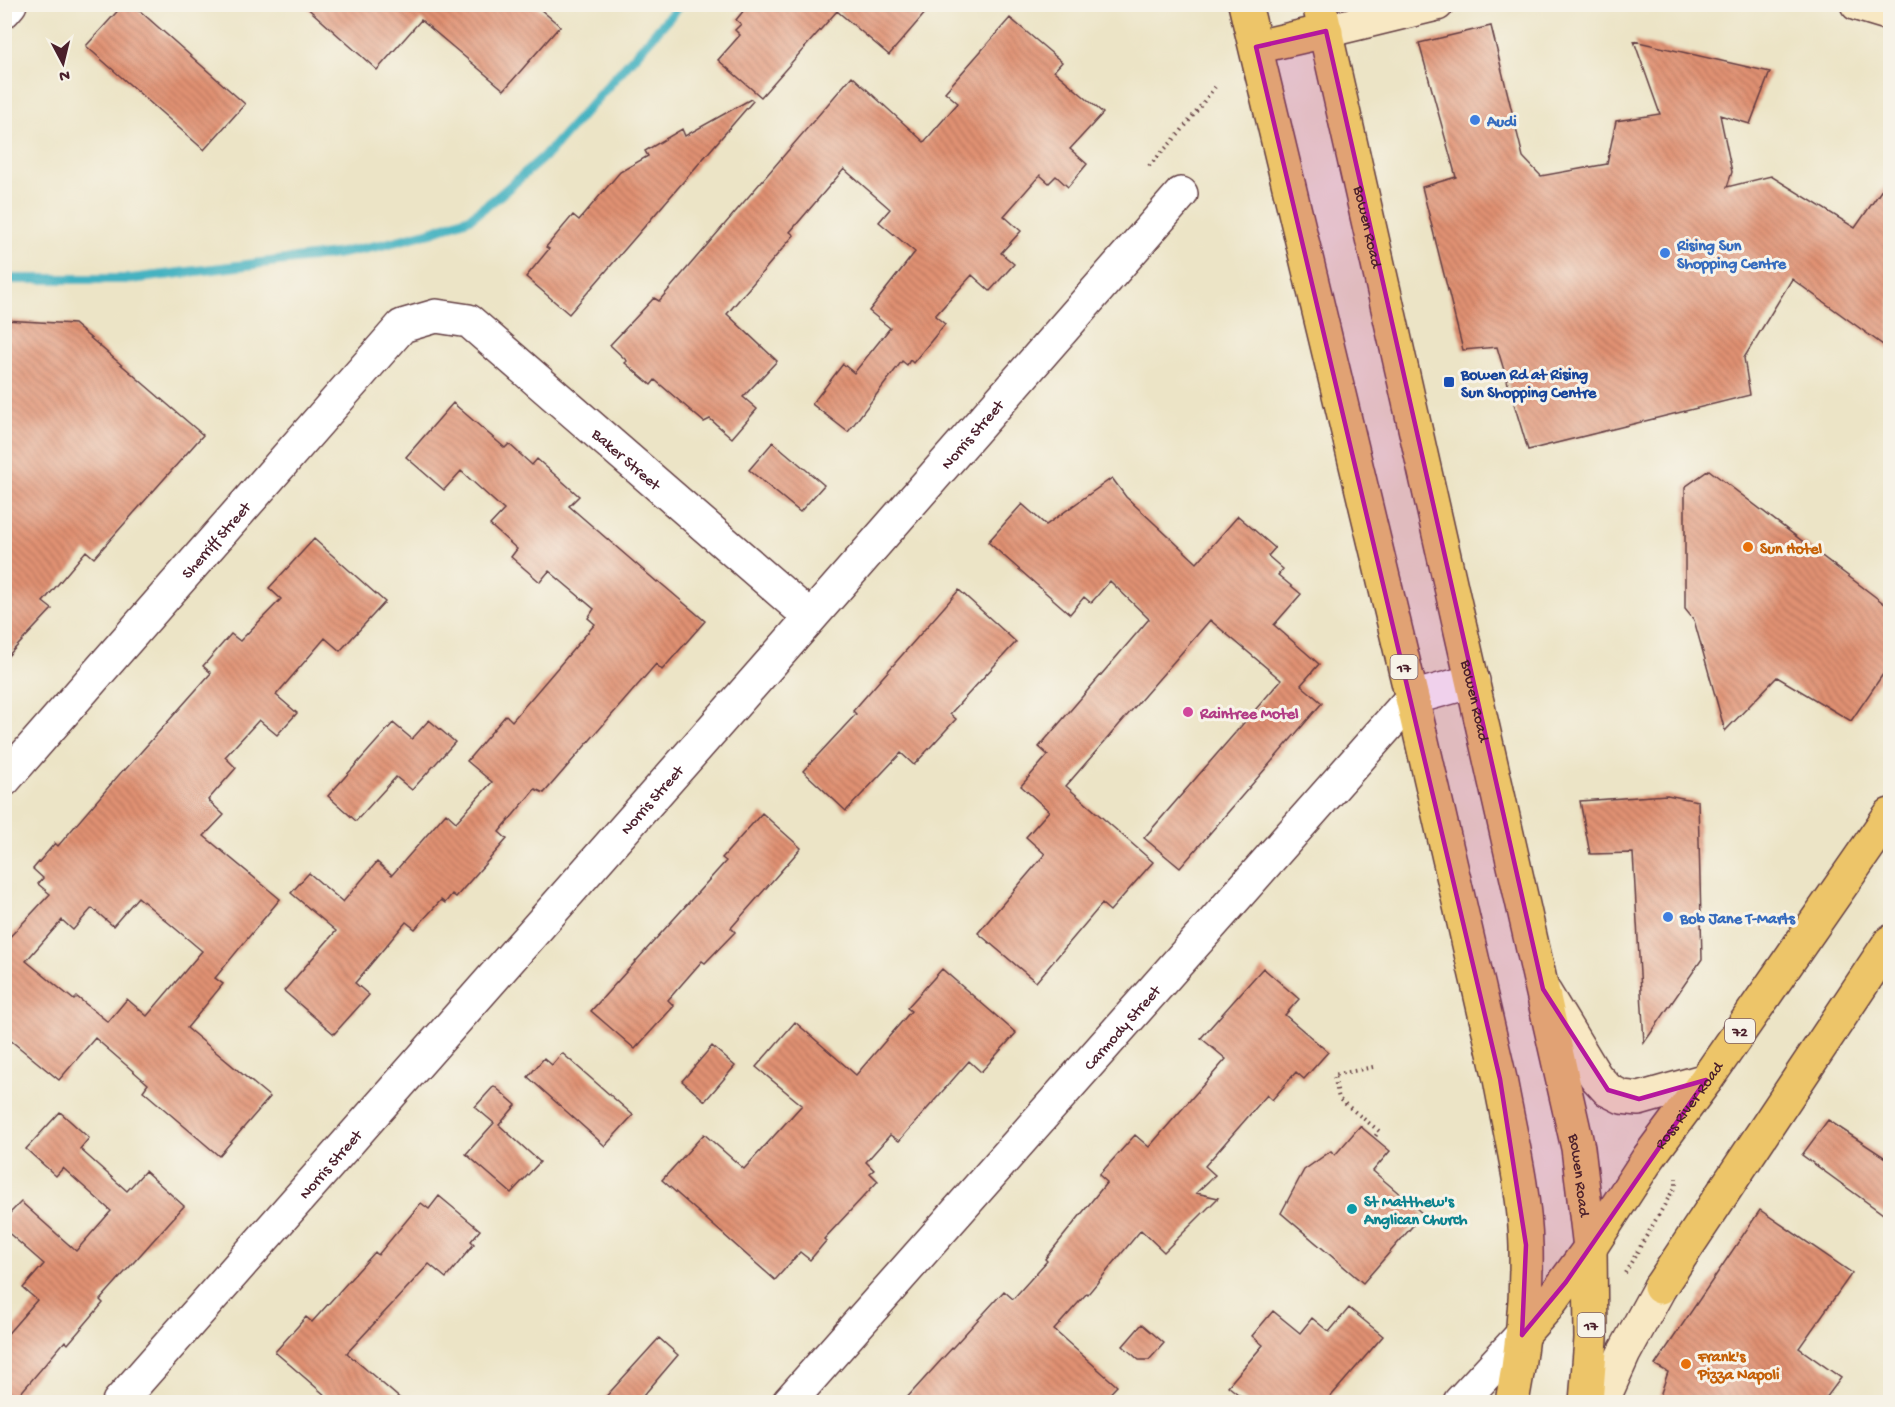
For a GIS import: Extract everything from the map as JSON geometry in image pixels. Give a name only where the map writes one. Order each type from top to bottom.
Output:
[{"type":"main road","points":[[1256,47],[1322,18],[1437,4]]},
{"type":"main road","points":[[1857,4],[1890,14]]},
{"type":"main road","name":"17","points":[[1252,6],[1256,47],[1412,698],[1500,1079],[1520,1190],[1526,1245],[1522,1335],[1512,1402]]},
{"type":"main road","name":"Bowen Road","points":[[1322,18],[1578,1148],[1590,1248],[1591,1339],[1586,1402]]},
{"type":"main road","name":"Ross River Road","points":[[1522,1335],[1546,1308],[1590,1248],[1649,1157],[1706,1080],[1890,814]]},
{"type":"main road","points":[[1602,1402],[1624,1353],[1660,1287],[1890,942]]},
{"type":"main road","points":[[1543,989],[1596,1077],[1608,1090],[1622,1097],[1639,1099],[1706,1080]]},
{"type":"street","points":[[4,11],[10,4]]},
{"type":"street","name":"Norris Street","points":[[119,1402],[1180,194]]},
{"type":"street","name":"Baker Street","points":[[436,316],[469,321],[810,617]]},
{"type":"street","name":"Sherriff Street","points":[[4,780],[402,326],[436,316]]},
{"type":"street","points":[[1412,698],[1473,681]]},
{"type":"street","name":"Carmody Street","points":[[789,1402],[1412,698]]},
{"type":"street","points":[[1460,1402],[1522,1335]]},
{"type":"path","points":[[1149,166],[1179,134],[1215,87]]},
{"type":"path","points":[[1372,1067],[1334,1075],[1339,1099],[1379,1131],[1374,1138]]},
{"type":"path","points":[[1620,1282],[1676,1185],[1677,1179],[1674,1175]]},
{"type":"highlighted area","points":[[1326,31],[1543,989],[1608,1090],[1639,1099],[1706,1080],[1566,1282],[1522,1335],[1526,1245],[1500,1079],[1256,47]]},
{"type":"building","points":[[124,4],[132,4],[245,104],[204,150],[86,46]]},
{"type":"building","points":[[303,4],[534,4],[560,26],[504,90],[421,20],[377,70]]},
{"type":"building","points":[[749,4],[933,4],[889,55],[837,11],[761,97],[718,60],[740,35],[735,30],[741,24],[736,20]]},
{"type":"building","points":[[1010,18],[1062,62],[1054,71],[1103,113],[1070,149],[1087,164],[1068,187],[1056,176],[1049,183],[1040,175],[1004,216],[1021,231],[1001,253],[1014,264],[990,291],[972,275],[935,316],[945,324],[913,363],[910,360],[907,365],[902,361],[848,432],[812,404],[843,364],[854,373],[890,328],[869,311],[915,252],[879,222],[890,209],[844,169],[790,232],[794,235],[727,314],[777,361],[743,397],[757,409],[732,438],[710,419],[704,422],[655,380],[651,385],[625,363],[627,361],[610,345],[654,298],[659,301],[852,76],[924,142],[958,103],[945,92]]},
{"type":"building","name":"Rising Sun Shopping Centre","points":[[1491,26],[1523,157],[1541,176],[1607,164],[1616,121],[1660,114],[1634,41],[1770,72],[1750,124],[1720,115],[1732,172],[1727,187],[1771,176],[1855,228],[1890,178],[1890,350],[1792,279],[1744,358],[1750,395],[1528,450],[1497,347],[1463,350],[1422,187],[1456,177],[1419,43]]},
{"type":"building","points":[[751,99],[753,101],[569,314],[526,277],[549,249],[546,247],[573,215],[579,220],[620,172],[648,156],[645,151],[682,129],[685,136]]},
{"type":"building","points":[[4,320],[74,324],[203,435],[94,558],[86,551],[43,602],[52,609],[4,660]]},
{"type":"building","points":[[453,403],[505,448],[509,444],[532,465],[537,459],[579,496],[569,506],[705,621],[662,670],[656,664],[544,793],[535,789],[499,832],[507,839],[456,897],[452,894],[445,903],[441,900],[415,929],[406,922],[355,983],[369,995],[334,1034],[284,991],[336,931],[291,893],[309,873],[343,902],[377,862],[392,875],[446,813],[456,822],[492,782],[467,761],[506,715],[512,721],[595,624],[588,618],[594,609],[549,571],[540,582],[511,557],[517,549],[490,525],[504,510],[461,471],[444,490],[406,457]]},
{"type":"building","points":[[773,442],[824,485],[800,512],[749,470]]},
{"type":"building","name":"Sun Hotel","points":[[1709,470],[1890,608],[1890,664],[1851,721],[1777,677],[1725,731],[1694,620],[1685,609],[1685,487]]},
{"type":"building","points":[[1112,478],[1126,497],[1197,563],[1238,516],[1275,548],[1268,556],[1283,569],[1278,575],[1301,594],[1274,625],[1319,664],[1301,685],[1322,703],[1180,868],[1144,838],[1281,680],[1210,620],[1066,786],[1153,862],[1110,911],[1102,904],[1036,982],[978,933],[1045,854],[1026,837],[1049,811],[1021,786],[1048,755],[1039,747],[1149,619],[1110,581],[1091,603],[1084,597],[1070,614],[988,542],[1022,504],[1046,525]]},
{"type":"building","points":[[314,539],[385,602],[340,651],[325,638],[276,695],[297,713],[277,735],[259,720],[225,757],[236,768],[208,800],[224,815],[204,836],[280,899],[215,978],[223,984],[187,1028],[270,1097],[219,1156],[143,1091],[148,1084],[95,1038],[59,1080],[4,1035],[4,943],[50,894],[38,884],[43,878],[33,869],[55,843],[58,846],[211,673],[203,666],[231,634],[240,641],[281,599],[269,588]],"holes":[[[138,897],[202,951],[147,1016],[127,999],[108,1022],[77,997],[74,1000],[26,961],[62,920],[73,930],[92,908],[113,926]]]},
{"type":"building","points":[[959,590],[1016,642],[950,714],[956,719],[914,765],[901,753],[846,811],[803,771],[856,714],[853,711]]},
{"type":"building","points":[[429,720],[455,742],[412,790],[396,777],[356,821],[328,796],[393,723],[412,739]]},
{"type":"building","points":[[1667,795],[1698,801],[1702,959],[1644,1043],[1633,853],[1590,854],[1580,801]]},
{"type":"building","points":[[762,813],[801,848],[731,928],[735,932],[705,963],[702,961],[668,1000],[674,1006],[635,1049],[591,1011],[726,861],[722,858]]},
{"type":"building","points":[[1263,968],[1299,999],[1285,1015],[1328,1052],[1304,1079],[1296,1072],[1272,1100],[1267,1095],[1205,1166],[1215,1175],[1196,1193],[1218,1198],[1164,1252],[1141,1230],[1088,1294],[1054,1330],[1117,1386],[1102,1402],[903,1402],[1004,1291],[1013,1299],[1047,1261],[1045,1259],[1107,1182],[1099,1175],[1135,1135],[1149,1147],[1226,1059],[1201,1038]]},
{"type":"building","points":[[942,969],[1016,1033],[981,1072],[969,1061],[899,1141],[890,1135],[866,1162],[874,1170],[870,1173],[878,1181],[824,1239],[826,1241],[810,1260],[800,1252],[775,1280],[662,1180],[704,1134],[744,1169],[802,1105],[756,1067],[795,1022],[856,1075],[911,1011],[907,1008]]},
{"type":"building","points":[[712,1046],[735,1066],[705,1101],[682,1081]]},
{"type":"building","points":[[562,1053],[633,1115],[605,1146],[528,1077],[544,1058],[552,1065]]},
{"type":"building","points":[[494,1086],[516,1105],[499,1125],[540,1162],[511,1193],[466,1154],[494,1123],[475,1107]]},
{"type":"building","points":[[60,1112],[89,1138],[80,1149],[127,1191],[145,1171],[184,1206],[100,1300],[103,1303],[68,1344],[65,1341],[13,1402],[4,1402],[4,1338],[37,1300],[23,1288],[44,1264],[4,1229],[4,1219],[21,1202],[76,1251],[111,1211],[63,1168],[56,1176],[26,1149]]},
{"type":"building","points":[[1828,1120],[1890,1161],[1890,1219],[1802,1155]]},
{"type":"building","name":"St Matthew's Anglican Church","points":[[1360,1126],[1390,1151],[1373,1171],[1423,1214],[1363,1283],[1281,1213],[1304,1170],[1331,1151],[1335,1155]]},
{"type":"building","points":[[439,1196],[480,1230],[471,1241],[474,1244],[446,1278],[429,1264],[347,1353],[404,1402],[333,1402],[275,1352],[306,1317],[312,1322],[375,1252],[378,1255],[421,1203],[429,1209]]},
{"type":"building","points":[[1760,1210],[1852,1273],[1799,1348],[1841,1378],[1823,1402],[1658,1402],[1668,1372],[1655,1365]]},
{"type":"building","points":[[1349,1308],[1383,1336],[1326,1402],[1248,1402],[1228,1386],[1263,1345],[1252,1336],[1273,1311],[1300,1333],[1312,1318],[1329,1332]]},
{"type":"building","points":[[1142,1324],[1164,1343],[1149,1360],[1139,1360],[1123,1346]]},
{"type":"building","points":[[659,1338],[678,1355],[638,1402],[601,1402]]},
{"type":"waterway","points":[[4,279],[131,279],[336,254],[431,232],[470,218],[548,153],[681,4]]},
{"type":"place","name":"Audi","points":[[1475,120]]},
{"type":"place","name":"Rising Sun Shopping Centre","points":[[1665,253]]},
{"type":"place","name":"Bowen Rd at Rising Sun Shopping Centre","points":[[1449,382]]},
{"type":"place","name":"Sun Hotel","points":[[1748,547]]},
{"type":"place","name":"Raintree Motel","points":[[1188,712]]},
{"type":"place","name":"Bob Jane T-Marts","points":[[1668,917]]},
{"type":"place","name":"St Matthew's Anglican Church","points":[[1352,1209]]},
{"type":"place","name":"Frank's Pizza Napoli","points":[[1686,1364]]}]
